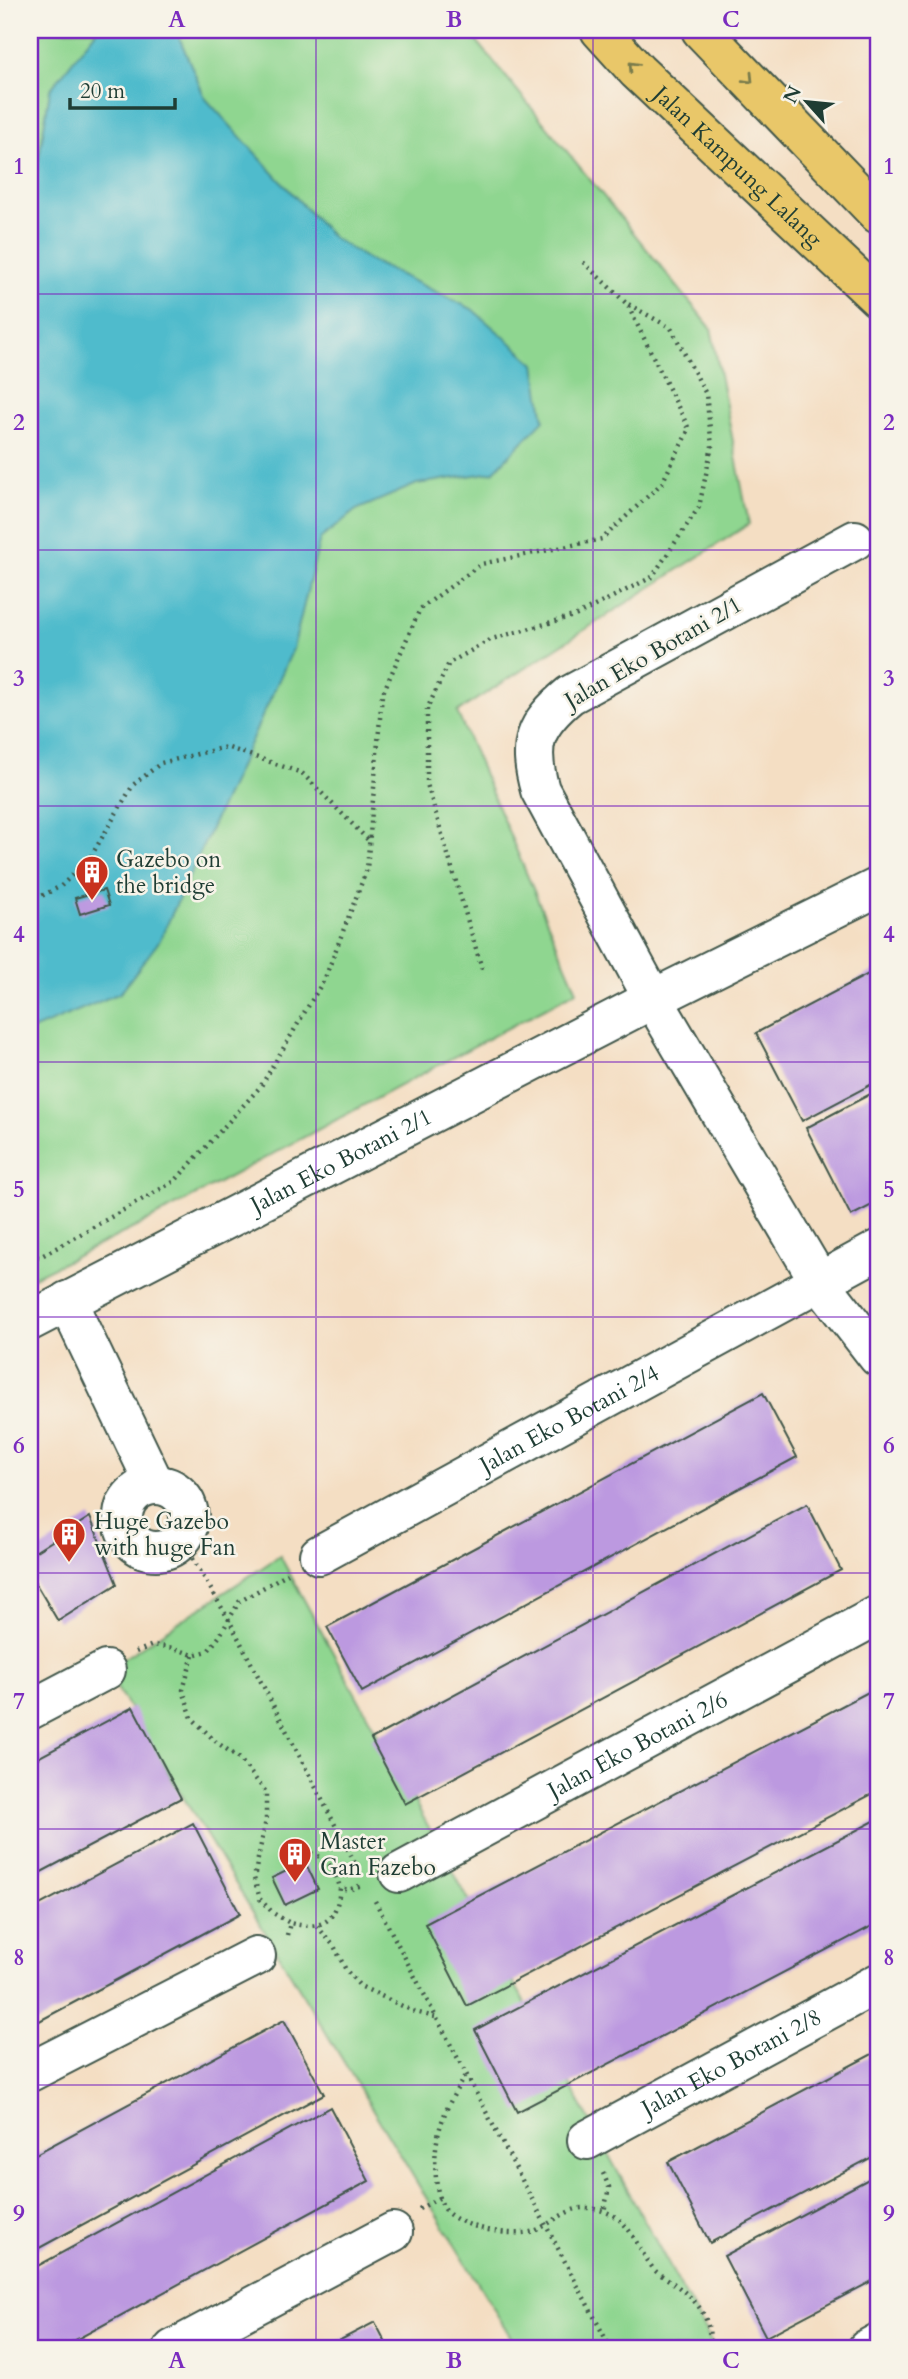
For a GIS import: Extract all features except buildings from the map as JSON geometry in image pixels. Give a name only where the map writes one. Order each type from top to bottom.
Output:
[{"type":"main road","name":"Jalan Kampung Lalang","points":[[600,30],[637,71],[878,298]]},
{"type":"main road","points":[[701,30],[878,214]]},
{"type":"street","name":"Jalan Eko Botani 2/1","points":[[653,999],[540,790],[533,763],[536,736],[550,712],[570,695],[855,540]]},
{"type":"street","name":"Jalan Eko Botani 2/1","points":[[30,1321],[653,999],[878,887]]},
{"type":"street","points":[[653,999],[819,1281],[878,1357]]},
{"type":"street","points":[[819,1281],[878,1250]]},
{"type":"street","name":"Jalan Eko Botani 2/4","points":[[319,1555],[819,1281]]},
{"type":"street","points":[[67,1301],[155,1485]]},
{"type":"street","points":[[155,1485],[166,1486],[184,1498],[190,1519],[182,1540],[164,1552],[142,1549],[133,1542],[123,1523],[128,1502],[144,1487],[155,1485]]},
{"type":"street","name":"Jalan Eko Botani 2/6","points":[[382,1878],[878,1615]]},
{"type":"street","points":[[30,1710],[106,1670]]},
{"type":"street","points":[[30,2072],[256,1956]]},
{"type":"street","name":"Jalan Eko Botani 2/8","points":[[587,2140],[878,1983]]},
{"type":"street","points":[[173,2349],[393,2232]]},
{"type":"street","points":[[867,2349],[878,2343]]},
{"type":"path","points":[[482,969],[428,785],[427,709],[432,697],[449,663],[492,639],[578,615],[652,577],[699,507],[712,446],[706,394],[671,328],[627,304],[583,262]]},
{"type":"path","points":[[30,1256],[40,1256],[175,1181],[261,1086],[326,978],[367,869],[382,695],[420,609],[481,564],[602,539],[662,483],[689,429],[627,304]]},
{"type":"path","points":[[30,902],[61,886],[90,858],[133,785],[161,763],[226,747],[302,774],[368,840]]},
{"type":"path","points":[[182,1540],[382,1878],[435,2017],[611,2349]]},
{"type":"path","points":[[106,1670],[125,1656],[153,1645],[174,1648],[193,1655],[208,1651],[239,1602],[319,1555]]},
{"type":"path","points":[[193,1655],[183,1690],[192,1718],[215,1741],[239,1758],[265,1792],[266,1820],[254,1878],[260,1899],[273,1913],[290,1923],[317,1926],[330,1919],[339,1904],[340,1888],[336,1872],[313,1852],[298,1851],[289,1862]]},
{"type":"path","points":[[340,1888],[349,1889],[382,1878]]},
{"type":"path","points":[[256,1956],[286,1937],[290,1923]]},
{"type":"path","points":[[317,1926],[334,1946],[346,1970],[360,1986],[415,2012],[435,2017]]},
{"type":"path","points":[[466,2074],[447,2105],[435,2146],[434,2172],[439,2198],[446,2211],[458,2219],[497,2232],[518,2233],[534,2231],[576,2209],[604,2212],[630,2229],[653,2269],[692,2298],[705,2314],[711,2334],[710,2349]]},
{"type":"path","points":[[393,2232],[404,2217],[439,2198]]},
{"type":"green space","points":[[30,30],[468,30],[711,328],[749,524],[457,712],[577,991],[140,1225],[30,1279]]},
{"type":"green space","points":[[280,1556],[715,2349],[518,2349],[106,1670]]},
{"type":"water","points":[[97,30],[176,30],[205,98],[332,237],[369,260],[472,309],[535,364],[544,420],[493,472],[417,484],[356,510],[320,539],[293,649],[160,940],[120,993],[30,1031],[30,371],[39,335],[32,200],[50,90]]},
{"type":"place","name":"Gazebo on the bridge","points":[[92,902]]},
{"type":"place","name":"Huge Gazebo with huge Fan","points":[[69,1564]]},
{"type":"place","name":"Master Gan Fazebo","points":[[295,1884]]}]
